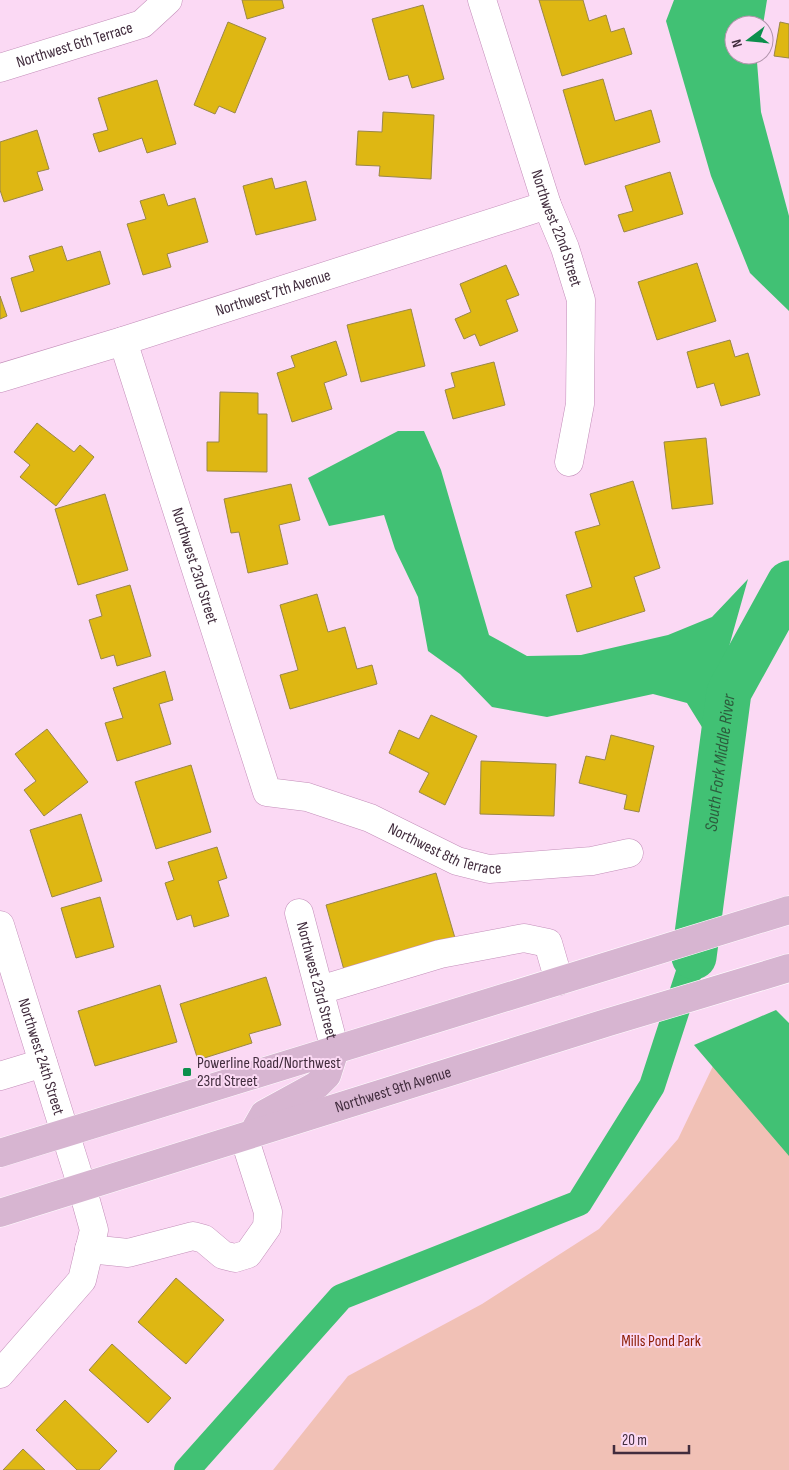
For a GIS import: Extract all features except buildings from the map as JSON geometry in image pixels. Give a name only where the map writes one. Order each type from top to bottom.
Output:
[{"type":"main road","points":[[0,1153],[779,913]]},
{"type":"main road","name":"Northwest 9th Avenue","points":[[0,1213],[609,1022],[786,969]]},
{"type":"main road","points":[[248,1135],[264,1114],[317,1085],[327,1075],[336,1050]]},
{"type":"street","name":"Northwest 6th Terrace","points":[[0,68],[142,24],[168,0]]},
{"type":"street","name":"Northwest 22nd Street","points":[[482,0],[546,205],[565,248],[581,300],[580,404],[570,462]]},
{"type":"street","name":"Northwest 7th Avenue","points":[[0,378],[123,341],[546,205]]},
{"type":"street","name":"Northwest 23rd Street","points":[[123,341],[267,792]]},
{"type":"street","name":"Northwest 8th Terrace","points":[[267,792],[307,797],[370,818],[457,861],[489,869],[592,861],[629,853]]},
{"type":"street","name":"Northwest 23rd Street","points":[[299,913],[336,1050]]},
{"type":"street","name":"Northwest 24th Street","points":[[0,925],[66,1133],[94,1230],[82,1280],[0,1374]]},
{"type":"street","points":[[320,990],[440,954],[524,938],[548,943],[559,981]]},
{"type":"street","points":[[0,1076],[43,1062]]},
{"type":"street","points":[[89,1249],[128,1253],[193,1236],[204,1239],[223,1255],[235,1258],[248,1254],[267,1227],[268,1212],[248,1135]]},
{"type":"green space","name":"Mills Pond Park","points":[[789,1024],[789,1470],[273,1470],[348,1376],[482,1304],[599,1229],[678,1139],[725,1041]]},
{"type":"shaded area","points":[[674,0],[767,0],[765,15],[724,15],[724,65],[757,65],[761,112],[789,216],[789,311],[750,273],[711,176],[666,21]]},
{"type":"shaded area","points":[[398,431],[424,431],[441,470],[489,635],[527,656],[581,655],[668,635],[712,617],[748,579],[705,732],[687,703],[653,694],[547,717],[492,707],[460,674],[428,651],[418,597],[395,549],[384,515],[329,526],[308,478]]},
{"type":"shaded area","points":[[776,1010],[789,1023],[789,1156],[694,1045]]},
{"type":"waterway","name":"South Fork Middle River","points":[[694,957],[729,692],[789,583]]},
{"type":"waterway","points":[[187,1470],[341,1297],[579,1203],[652,1086],[694,957]]},
{"type":"place","name":"Powerline Road/Northwest 23rd Street","points":[[187,1072]]}]
